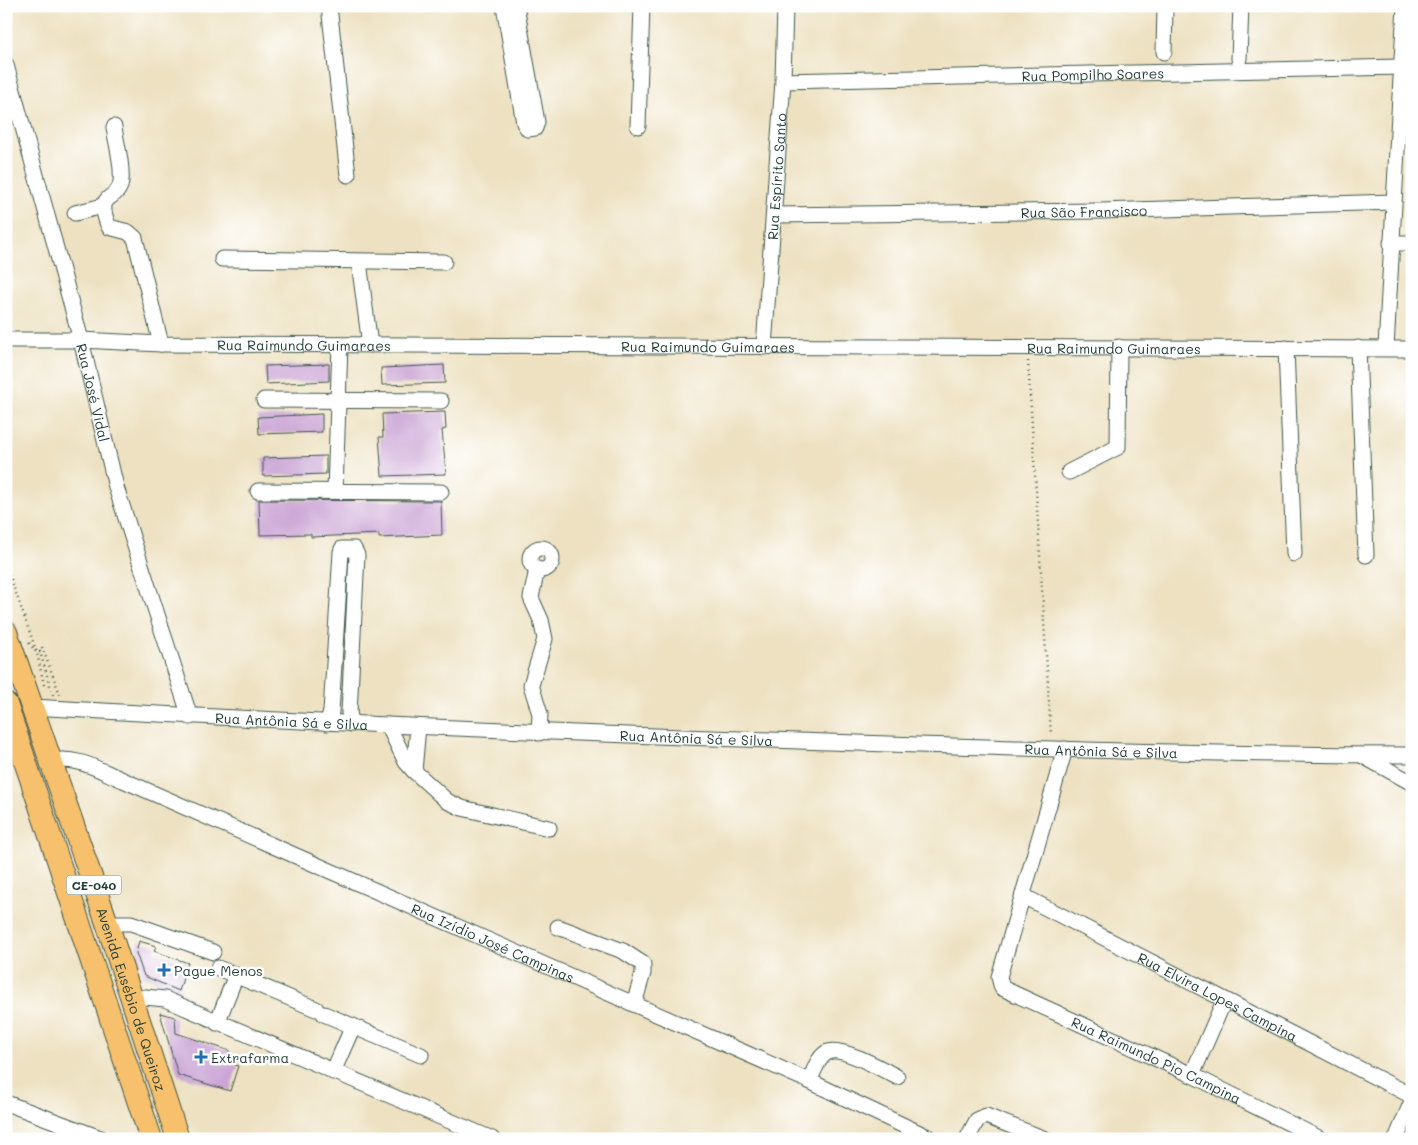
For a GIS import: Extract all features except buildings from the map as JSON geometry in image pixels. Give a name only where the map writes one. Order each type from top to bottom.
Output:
[{"type":"highway","name":"Avenida Eusébio de Queiroz","points":[[6,632],[107,923],[178,1139]]},
{"type":"highway","name":"Avenida Eusébio de Queiroz","points":[[6,704],[151,1139]]},
{"type":"street","points":[[328,6],[348,175]]},
{"type":"street","points":[[504,6],[527,104],[516,6]]},
{"type":"street","points":[[638,126],[642,6]]},
{"type":"street","name":"Rua Espírito Santo","points":[[764,347],[775,215],[783,81],[785,6]]},
{"type":"street","points":[[1164,52],[1165,6]]},
{"type":"street","points":[[1239,59],[1241,6]]},
{"type":"street","points":[[1386,348],[1393,202],[1405,135],[1402,67],[1405,6]]},
{"type":"street","name":"Rua José Vidal","points":[[6,65],[81,340],[116,487],[190,717]]},
{"type":"street","name":"Rua Pompilho Soares","points":[[783,81],[1402,67]]},
{"type":"street","points":[[114,127],[122,178],[117,190],[106,200],[103,206],[110,227],[128,232],[135,238],[161,344]]},
{"type":"street","name":"Rua São Francisco","points":[[775,215],[1100,211],[1393,202]]},
{"type":"street","points":[[75,213],[103,206]]},
{"type":"street","points":[[1391,243],[1412,243]]},
{"type":"street","points":[[222,260],[444,262]]},
{"type":"street","points":[[359,262],[370,345]]},
{"type":"street","name":"Rua Raimundo Guimaraes","points":[[6,340],[81,340],[161,344],[1412,349]]},
{"type":"street","points":[[335,491],[340,345]]},
{"type":"street","points":[[1069,472],[1118,447],[1119,347]]},
{"type":"street","points":[[1286,348],[1294,554]]},
{"type":"street","points":[[1358,348],[1366,555]]},
{"type":"street","points":[[264,400],[441,401]]},
{"type":"street","points":[[258,490],[441,492]]},
{"type":"street","points":[[327,723],[331,712],[341,552],[342,549],[350,547],[354,549],[357,555],[349,713],[352,724]]},
{"type":"street","points":[[537,569],[531,598],[542,620],[546,639],[531,685],[540,714],[539,733]]},
{"type":"street","points":[[337,614],[354,615]]},
{"type":"street","points":[[333,683],[351,683]]},
{"type":"street","name":"Rua Antônia Sá e Silva","points":[[32,707],[190,717],[539,733],[1058,749],[1412,755]]},
{"type":"street","points":[[388,726],[406,762],[447,801],[462,808],[549,828]]},
{"type":"street","points":[[414,771],[418,727]]},
{"type":"street","points":[[1022,896],[1058,749]]},
{"type":"street","name":"Rua Antônia Sá e Silva","points":[[1361,755],[1412,784]]},
{"type":"street","name":"Rua Izídio José Campinas","points":[[50,762],[60,758],[71,760],[114,776],[810,1082],[932,1139]]},
{"type":"street","name":"Rua Raimundo Pio Campina","points":[[1022,896],[999,977],[999,984],[1009,992],[1192,1075],[1321,1139]]},
{"type":"street","name":"Rua Elvira Lopes Campina","points":[[1022,896],[1412,1096]]},
{"type":"street","points":[[107,923],[131,923],[213,952]]},
{"type":"street","points":[[558,927],[623,951],[643,964],[643,973],[634,1004]]},
{"type":"street","points":[[218,968],[421,1055]]},
{"type":"street","points":[[217,1023],[236,975]]},
{"type":"street","points":[[132,1001],[145,997],[165,999],[217,1023],[492,1139]]},
{"type":"street","points":[[1192,1075],[1224,1001]]},
{"type":"street","points":[[333,1072],[353,1026]]},
{"type":"street","points":[[810,1082],[822,1056],[831,1051],[846,1054],[897,1077]]},
{"type":"street","points":[[1396,1139],[1412,1101]]},
{"type":"street","points":[[6,1102],[103,1139]]},
{"type":"street","points":[[967,1139],[977,1120],[986,1116],[1045,1139]]},
{"type":"path","points":[[1028,346],[1058,749]]},
{"type":"path","points":[[37,653],[40,652],[55,700],[62,699],[42,648]]},
{"type":"place","name":"Pague Menos","points":[[164,970]]},
{"type":"place","name":"Extrafarma","points":[[201,1057]]}]
